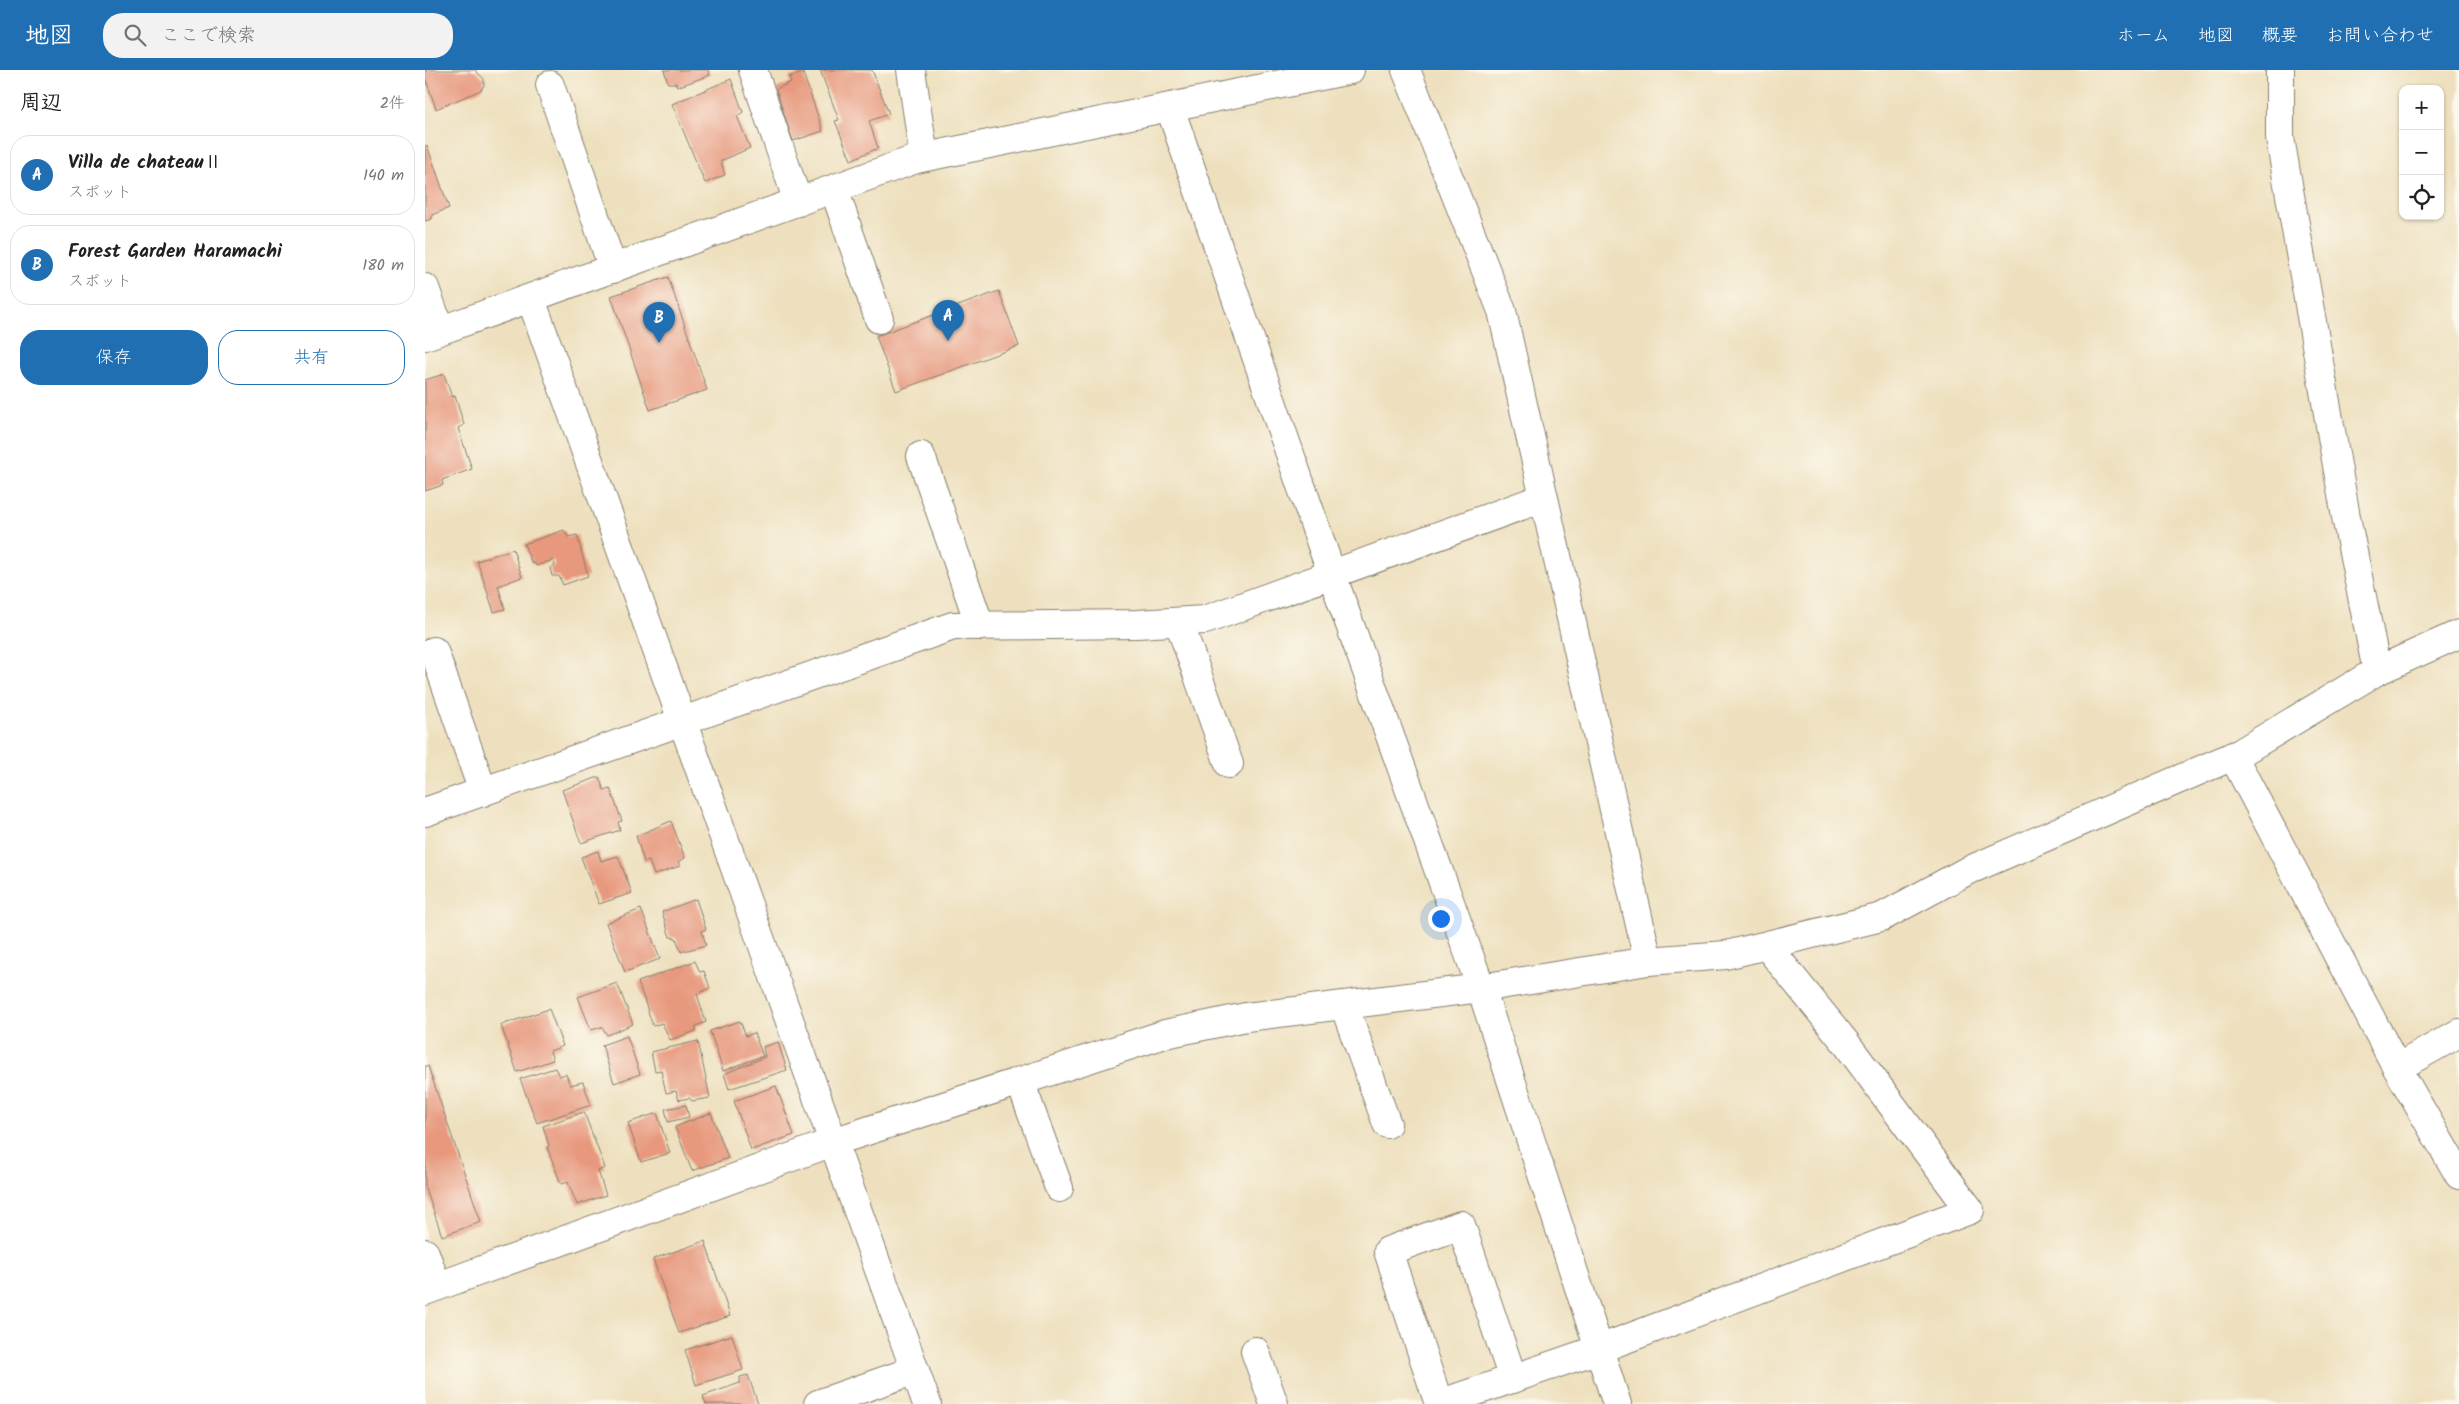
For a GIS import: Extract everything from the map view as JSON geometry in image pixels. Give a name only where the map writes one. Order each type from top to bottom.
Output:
[{"type":"street","points":[[753,70],[798,202]]},
{"type":"street","points":[[911,70],[924,157]]},
{"type":"street","points":[[425,288],[433,333],[924,157],[1350,70]]},
{"type":"street","points":[[1406,70],[1502,310],[1648,961]]},
{"type":"street","points":[[2280,70],[2279,138],[2346,517],[2377,671]]},
{"type":"street","points":[[550,85],[613,269]]},
{"type":"street","points":[[1170,108],[1332,575],[1481,988],[1617,1404]]},
{"type":"street","points":[[834,189],[879,319]]},
{"type":"street","points":[[531,299],[927,1404]]},
{"type":"street","points":[[921,456],[979,626]]},
{"type":"street","points":[[425,812],[953,626],[1205,620],[1543,498]]},
{"type":"street","points":[[1179,622],[1229,764]]},
{"type":"street","points":[[425,1253],[431,1288],[833,1142],[1165,1034],[1246,1017],[1481,988],[1648,961],[1726,954],[1767,946],[1882,917],[1965,872],[2233,756],[2377,671],[2459,634]]},
{"type":"street","points":[[434,651],[483,792]]},
{"type":"street","points":[[2233,756],[2397,1068],[2459,1175]]},
{"type":"street","points":[[1513,1379],[1461,1225],[1388,1251],[1439,1404],[1466,1400],[1513,1379],[1599,1349],[1970,1210],[1846,1043],[1767,946]]},
{"type":"street","points":[[1344,1005],[1387,1124]]},
{"type":"street","points":[[2397,1068],[2459,1034]]},
{"type":"street","points":[[1020,1081],[1059,1188]]},
{"type":"street","points":[[1255,1351],[1274,1404]]},
{"type":"street","points":[[818,1404],[915,1370]]},
{"type":"building","points":[[425,70],[475,70],[484,79],[484,85],[481,90],[436,109],[425,77]]},
{"type":"building","points":[[664,70],[708,70],[710,75],[677,87],[676,83],[668,83]]},
{"type":"building","points":[[820,70],[872,70],[889,114],[869,121],[878,148],[851,160],[835,121],[839,120]]},
{"type":"building","points":[[803,73],[823,131],[793,141],[776,89],[791,82],[789,77]]},
{"type":"building","points":[[731,79],[743,112],[737,116],[750,148],[721,161],[725,175],[705,183],[672,104]]},
{"type":"building","points":[[427,145],[449,208],[432,215],[432,219],[425,221],[425,146]]},
{"type":"building","points":[[668,277],[707,390],[650,410],[611,296]]},
{"type":"building","points":[[999,291],[1019,346],[896,391],[876,336]]},
{"type":"building","points":[[444,374],[452,397],[455,396],[464,425],[458,428],[472,469],[442,480],[443,485],[425,491],[425,380]]},
{"type":"building","points":[[564,530],[568,537],[577,535],[588,576],[563,585],[559,576],[552,576],[550,568],[555,565],[553,560],[536,566],[535,563],[532,564],[524,544]]},
{"type":"building","points":[[513,549],[522,577],[498,586],[505,609],[494,612],[477,561]]},
{"type":"building","points":[[599,777],[604,790],[610,788],[622,821],[618,822],[620,830],[581,843],[562,790]]},
{"type":"building","points":[[671,821],[685,858],[678,862],[680,866],[654,875],[649,861],[644,862],[636,836]]},
{"type":"building","points":[[598,851],[601,861],[618,856],[632,893],[599,904],[581,857]]},
{"type":"building","points":[[696,899],[706,929],[702,931],[706,945],[681,952],[676,938],[670,937],[662,912]]},
{"type":"building","points":[[641,909],[660,959],[625,972],[606,923]]},
{"type":"building","points":[[695,961],[700,972],[704,971],[710,988],[697,994],[706,1022],[696,1026],[696,1031],[670,1040],[662,1023],[653,1026],[638,982]]},
{"type":"building","points":[[617,983],[633,1024],[607,1035],[602,1027],[591,1030],[578,997]]},
{"type":"building","points":[[549,1009],[563,1046],[550,1051],[553,1060],[517,1072],[501,1025]]},
{"type":"building","points":[[740,1021],[746,1036],[754,1033],[763,1056],[723,1071],[710,1031]]},
{"type":"building","points":[[627,1036],[640,1074],[614,1083],[602,1045]]},
{"type":"building","points":[[698,1041],[710,1098],[692,1101],[689,1098],[679,1100],[676,1091],[666,1093],[661,1070],[655,1071],[651,1052]]},
{"type":"building","points":[[778,1042],[787,1070],[729,1089],[724,1074],[765,1057],[763,1047]]},
{"type":"building","points":[[425,1066],[428,1066],[481,1222],[442,1236],[425,1186]]},
{"type":"building","points":[[555,1068],[559,1076],[566,1074],[570,1085],[583,1082],[591,1105],[537,1123],[520,1079]]},
{"type":"building","points":[[776,1086],[794,1135],[751,1150],[734,1101]]},
{"type":"building","points":[[686,1105],[689,1117],[668,1122],[665,1109]]},
{"type":"building","points":[[584,1112],[605,1168],[598,1171],[606,1195],[577,1205],[568,1182],[561,1184],[547,1147],[549,1146],[543,1126]]},
{"type":"building","points":[[657,1113],[670,1153],[641,1162],[628,1123]]},
{"type":"building","points":[[711,1113],[728,1158],[692,1171],[675,1127]]},
{"type":"building","points":[[705,1241],[730,1316],[679,1333],[653,1259]]},
{"type":"building","points":[[732,1335],[743,1370],[696,1385],[685,1350]]},
{"type":"building","points":[[748,1375],[758,1404],[706,1404],[703,1396],[740,1383],[740,1377]]},
{"type":"place","name":"Villa de chateauⅡ","points":[[948,341]]},
{"type":"place","name":"Forest Garden Haramachi","points":[[659,343]]}]
